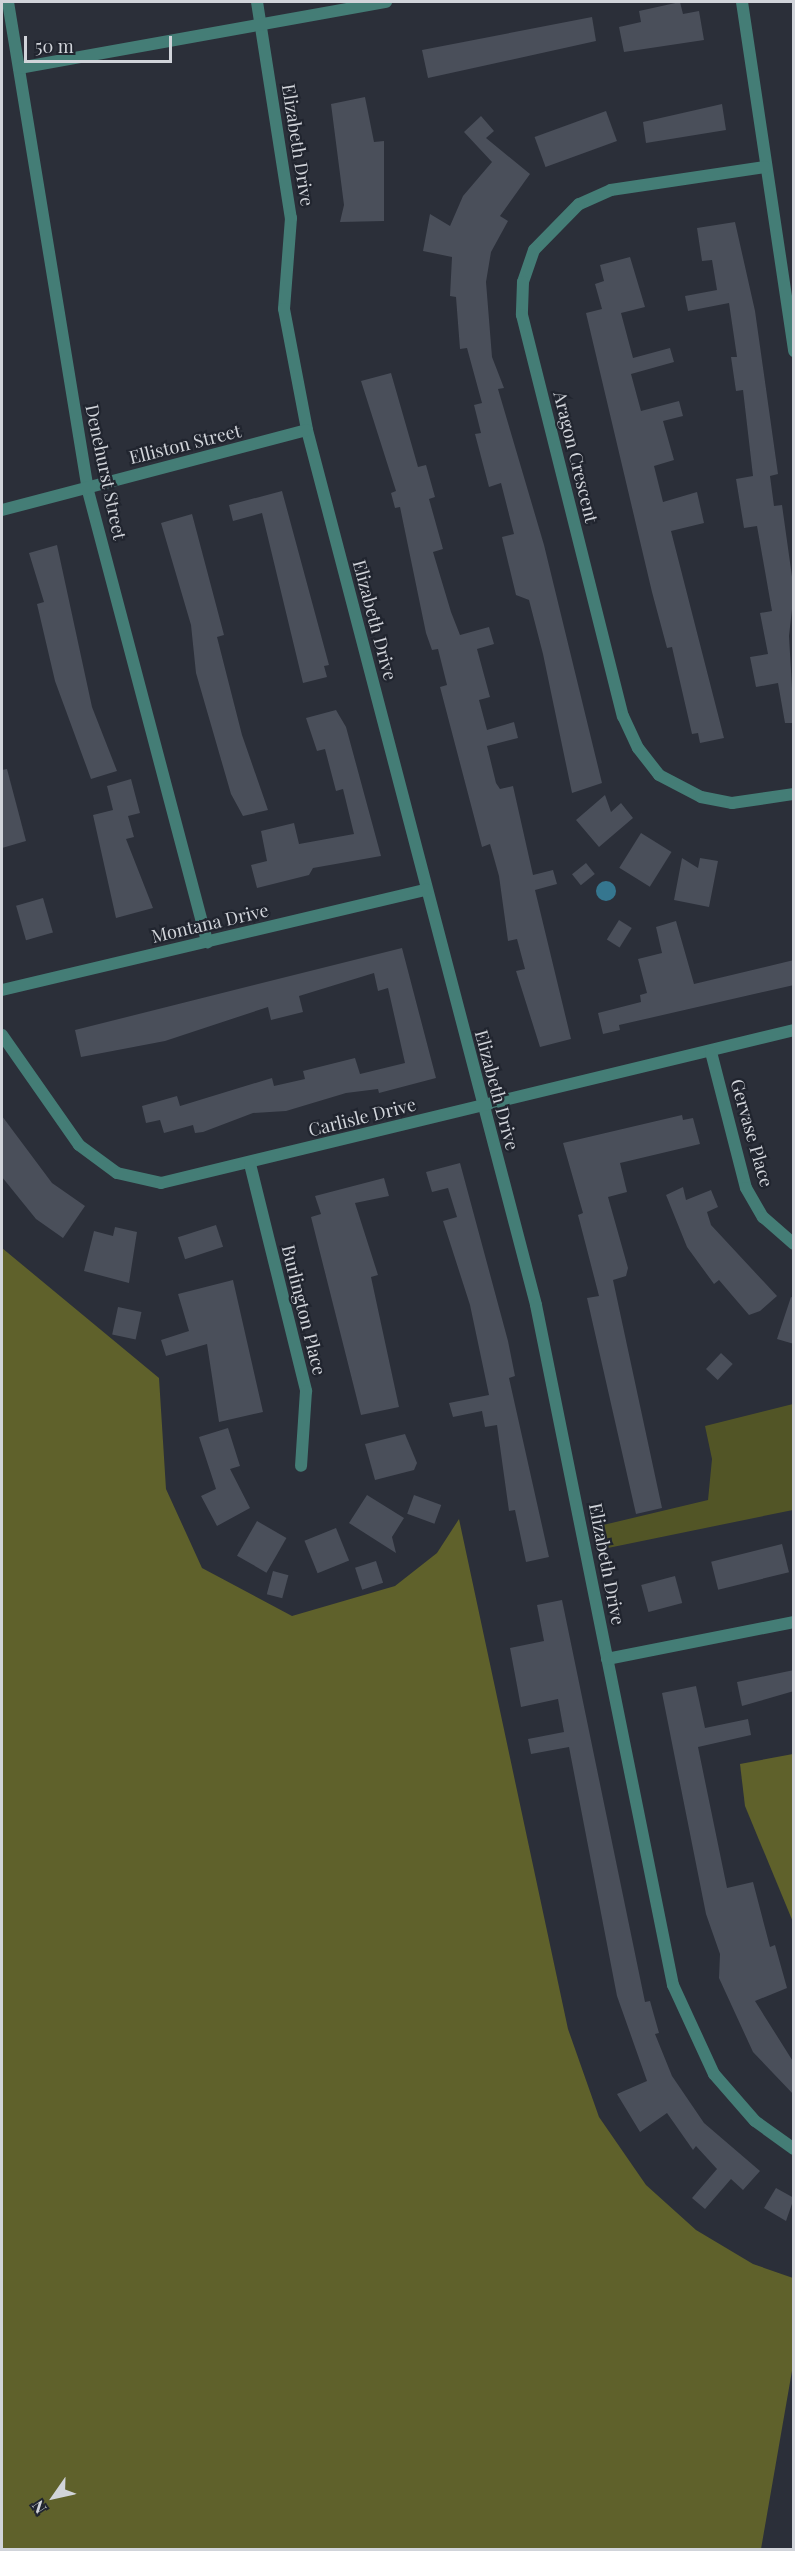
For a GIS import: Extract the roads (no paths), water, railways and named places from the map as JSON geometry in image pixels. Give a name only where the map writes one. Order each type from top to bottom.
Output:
[{"type":"street","name":"Denehurst Street","points":[[8,2],[87,487],[207,942]]},
{"type":"street","name":"Elizabeth Drive","points":[[257,2],[291,218],[284,309],[307,430],[536,1305],[607,1659],[684,2017],[733,2099],[794,2149]]},
{"type":"street","points":[[19,68],[260,22],[386,2]]},
{"type":"street","points":[[742,2],[794,351]]},
{"type":"street","name":"Aragon Crescent","points":[[765,167],[611,190],[579,204],[534,250],[523,282],[522,315],[623,716],[638,748],[664,779],[701,797],[742,802],[794,794]]},
{"type":"street","name":"Elliston Street","points":[[2,510],[307,430]]},
{"type":"street","name":"Montana Drive","points":[[2,990],[426,890]]},
{"type":"street","name":"Carlisle Drive","points":[[2,1035],[66,1132],[117,1173],[161,1183],[250,1164],[794,1030]]},
{"type":"street","name":"Gervase Place","points":[[711,1052],[746,1188],[763,1217],[794,1244]]},
{"type":"street","name":"Burlington Place","points":[[250,1164],[306,1391],[308,1429],[301,1466]]},
{"type":"street","points":[[607,1659],[794,1622]]},
{"type":"water","points":[[606,881],[613,884],[616,891],[613,898],[606,901],[599,898],[596,891],[599,884]]}]
